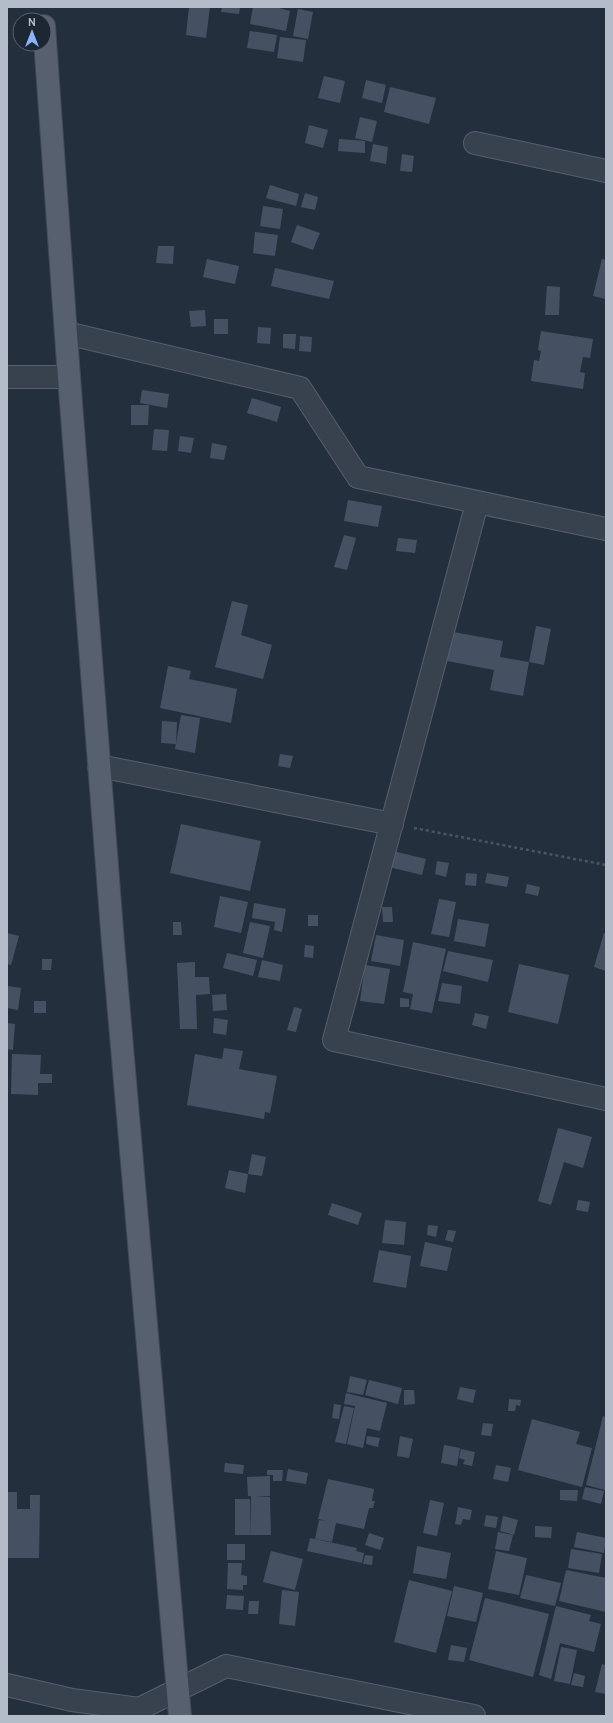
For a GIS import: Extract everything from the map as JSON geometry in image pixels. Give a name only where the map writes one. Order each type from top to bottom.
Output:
[{"type":"main road","points":[[46,52],[99,766],[180,1716]]},
{"type":"street","points":[[475,143],[606,171]]},
{"type":"street","points":[[66,333],[300,388],[358,477],[606,530]]},
{"type":"street","points":[[7,377],[69,377]]},
{"type":"street","points":[[477,502],[334,1040],[606,1099]]},
{"type":"street","points":[[99,766],[392,824]]},
{"type":"street","points":[[7,1685],[72,1700],[140,1709],[179,1691],[226,1666],[474,1716]]},
{"type":"path","points":[[392,824],[606,865]]},
{"type":"building","points":[[189,7],[210,7],[206,38],[186,35]]},
{"type":"building","points":[[222,7],[240,7],[239,14],[221,12]]},
{"type":"building","points":[[253,7],[275,7],[290,11],[286,31],[250,24]]},
{"type":"building","points":[[298,9],[313,12],[308,39],[293,36]]},
{"type":"building","points":[[250,31],[277,35],[274,52],[247,48]]},
{"type":"building","points":[[280,37],[306,40],[303,62],[277,58]]},
{"type":"building","points":[[324,76],[345,81],[340,103],[318,98]]},
{"type":"building","points":[[366,80],[386,85],[382,103],[362,98]]},
{"type":"building","points":[[390,87],[436,98],[429,124],[384,112]]},
{"type":"building","points":[[360,117],[377,121],[372,142],[355,138]]},
{"type":"building","points":[[309,125],[328,130],[323,148],[305,143]]},
{"type":"building","points":[[339,139],[365,141],[365,153],[338,151]]},
{"type":"building","points":[[373,144],[388,147],[386,164],[370,161]]},
{"type":"building","points":[[402,154],[414,156],[412,172],[400,171]]},
{"type":"building","points":[[270,185],[299,194],[296,206],[266,198]]},
{"type":"building","points":[[305,193],[318,197],[315,210],[301,207]]},
{"type":"building","points":[[263,206],[283,209],[280,229],[260,226]]},
{"type":"building","points":[[297,225],[320,233],[313,250],[291,242]]},
{"type":"building","points":[[255,232],[278,235],[275,256],[253,253]]},
{"type":"building","points":[[158,246],[174,246],[173,264],[156,263]]},
{"type":"building","points":[[207,259],[239,266],[235,284],[203,277]]},
{"type":"building","points":[[602,259],[606,260],[606,299],[593,296]]},
{"type":"building","points":[[275,268],[334,281],[329,299],[271,286]]},
{"type":"building","points":[[547,286],[560,287],[559,315],[545,315]]},
{"type":"building","points":[[205,310],[206,326],[191,327],[189,311]]},
{"type":"building","points":[[214,319],[228,319],[228,334],[214,334]]},
{"type":"building","points":[[258,327],[271,328],[270,344],[257,343]]},
{"type":"building","points":[[541,331],[593,339],[590,358],[583,357],[580,372],[585,373],[583,389],[531,381],[534,360],[539,361],[541,351],[538,350]]},
{"type":"building","points":[[283,334],[296,334],[295,349],[283,348]]},
{"type":"building","points":[[300,336],[312,337],[311,352],[299,351]]},
{"type":"building","points":[[142,390],[169,394],[167,408],[140,403]]},
{"type":"building","points":[[252,398],[281,407],[277,422],[247,413]]},
{"type":"building","points":[[131,405],[149,405],[148,425],[131,425]]},
{"type":"building","points":[[154,429],[169,430],[167,451],[152,450]]},
{"type":"building","points":[[180,436],[194,438],[191,453],[178,451]]},
{"type":"building","points":[[212,443],[227,446],[224,460],[210,458]]},
{"type":"building","points":[[348,500],[382,506],[378,527],[344,521]]},
{"type":"building","points":[[344,535],[356,538],[347,570],[334,567]]},
{"type":"building","points":[[398,538],[417,540],[415,553],[396,551]]},
{"type":"building","points":[[232,601],[248,605],[241,635],[272,645],[263,679],[215,667]]},
{"type":"building","points":[[536,626],[551,629],[544,665],[529,662]]},
{"type":"building","points":[[448,631],[503,641],[500,657],[529,662],[523,696],[490,690],[494,670],[442,660]]},
{"type":"building","points":[[168,666],[191,671],[189,679],[237,689],[231,723],[160,708]]},
{"type":"building","points":[[181,715],[200,718],[195,753],[175,749]]},
{"type":"building","points":[[162,721],[177,722],[176,744],[161,743]]},
{"type":"building","points":[[280,754],[293,756],[290,768],[278,766]]},
{"type":"building","points":[[181,824],[261,841],[250,891],[170,873]]},
{"type":"building","points":[[393,851],[426,859],[422,875],[389,867]]},
{"type":"building","points":[[437,861],[449,863],[446,877],[435,874]]},
{"type":"building","points":[[466,873],[477,874],[476,886],[465,885]]},
{"type":"building","points":[[487,873],[509,877],[507,887],[485,883]]},
{"type":"building","points":[[527,884],[540,887],[538,896],[525,893]]},
{"type":"building","points":[[220,896],[248,902],[241,933],[214,927]]},
{"type":"building","points":[[439,899],[456,902],[449,937],[431,934]]},
{"type":"building","points":[[254,903],[286,909],[282,932],[274,930],[275,922],[252,918]]},
{"type":"building","points":[[382,907],[392,907],[393,922],[383,922]]},
{"type":"building","points":[[308,915],[318,915],[318,926],[308,926]]},
{"type":"building","points":[[458,919],[489,924],[485,947],[454,941]]},
{"type":"building","points":[[173,922],[181,922],[182,935],[173,935]]},
{"type":"building","points":[[250,922],[270,926],[263,958],[243,953]]},
{"type":"building","points":[[7,933],[19,936],[11,965],[7,964]]},
{"type":"building","points":[[604,933],[606,934],[606,971],[594,967]]},
{"type":"building","points":[[376,935],[404,940],[400,966],[371,961]]},
{"type":"building","points":[[413,942],[446,949],[432,1013],[410,1009],[413,994],[403,992]]},
{"type":"building","points":[[305,945],[314,946],[313,958],[304,957]]},
{"type":"building","points":[[448,951],[493,960],[488,982],[443,971]]},
{"type":"building","points":[[227,953],[257,960],[253,976],[223,968]]},
{"type":"building","points":[[42,959],[52,959],[51,970],[42,970]]},
{"type":"building","points":[[262,960],[283,965],[280,981],[258,977]]},
{"type":"building","points":[[195,962],[195,977],[209,977],[210,994],[196,995],[197,1029],[180,1029],[177,963]]},
{"type":"building","points":[[519,964],[569,975],[558,1024],[508,1012]]},
{"type":"building","points":[[365,965],[390,969],[384,1004],[360,1001]]},
{"type":"building","points":[[442,983],[462,986],[460,1004],[438,1001]]},
{"type":"building","points":[[7,986],[21,988],[18,1010],[7,1008]]},
{"type":"building","points":[[226,994],[227,1010],[213,1011],[212,995]]},
{"type":"building","points":[[400,998],[409,999],[409,1007],[400,1007]]},
{"type":"building","points":[[34,1001],[46,1001],[46,1013],[34,1013]]},
{"type":"building","points":[[294,1007],[302,1009],[296,1032],[287,1030]]},
{"type":"building","points":[[475,1013],[489,1016],[486,1029],[472,1025]]},
{"type":"building","points":[[214,1018],[228,1020],[226,1035],[213,1033]]},
{"type":"building","points":[[7,1023],[15,1024],[13,1050],[7,1049]]},
{"type":"building","points":[[224,1048],[243,1051],[239,1069],[277,1076],[270,1113],[265,1112],[264,1119],[187,1105],[195,1054],[222,1059]]},
{"type":"building","points":[[12,1054],[41,1055],[40,1074],[52,1074],[52,1083],[38,1083],[38,1095],[11,1094]]},
{"type":"building","points":[[558,1128],[592,1137],[583,1168],[564,1162],[551,1205],[538,1201]]},
{"type":"building","points":[[252,1154],[266,1157],[262,1176],[248,1174]]},
{"type":"building","points":[[229,1170],[248,1174],[245,1193],[225,1188]]},
{"type":"building","points":[[578,1200],[590,1202],[588,1212],[576,1210]]},
{"type":"building","points":[[332,1203],[362,1213],[358,1225],[328,1215]]},
{"type":"building","points":[[385,1220],[406,1222],[404,1245],[382,1243]]},
{"type":"building","points":[[428,1225],[438,1226],[436,1237],[427,1235]]},
{"type":"building","points":[[448,1230],[456,1231],[453,1242],[445,1240]]},
{"type":"building","points":[[425,1242],[452,1248],[447,1271],[420,1266]]},
{"type":"building","points":[[379,1250],[411,1256],[406,1288],[373,1282]]},
{"type":"building","points":[[350,1376],[367,1380],[363,1395],[347,1392]]},
{"type":"building","points":[[369,1380],[402,1388],[398,1404],[365,1395]]},
{"type":"building","points":[[460,1387],[476,1390],[473,1403],[457,1399]]},
{"type":"building","points":[[404,1390],[414,1390],[415,1404],[404,1405]]},
{"type":"building","points":[[346,1393],[387,1403],[380,1431],[367,1428],[363,1448],[347,1444],[355,1406],[344,1404]]},
{"type":"building","points":[[509,1399],[521,1400],[520,1406],[516,1405],[515,1411],[508,1411]]},
{"type":"building","points":[[334,1404],[341,1405],[339,1419],[332,1418]]},
{"type":"building","points":[[344,1406],[354,1408],[346,1444],[335,1442]]},
{"type":"building","points":[[603,1416],[606,1417],[605,1490],[586,1485]]},
{"type":"building","points":[[532,1419],[580,1432],[576,1444],[592,1448],[582,1487],[518,1470]]},
{"type":"building","points":[[483,1423],[493,1424],[491,1436],[481,1435]]},
{"type":"building","points":[[367,1436],[380,1438],[378,1447],[366,1444]]},
{"type":"building","points":[[400,1436],[413,1439],[409,1458],[397,1456]]},
{"type":"building","points":[[444,1445],[460,1448],[457,1466],[441,1463]]},
{"type":"building","points":[[461,1449],[475,1452],[472,1466],[463,1464],[465,1460],[459,1458]]},
{"type":"building","points":[[225,1463],[244,1465],[243,1474],[224,1472]]},
{"type":"building","points":[[496,1465],[511,1468],[508,1482],[493,1479]]},
{"type":"building","points":[[288,1469],[308,1473],[306,1484],[286,1481]]},
{"type":"building","points":[[267,1470],[283,1470],[282,1481],[273,1481],[273,1475],[267,1475]]},
{"type":"building","points":[[270,1476],[270,1496],[254,1497],[270,1497],[271,1535],[251,1535],[251,1496],[248,1496],[247,1477]]},
{"type":"building","points":[[328,1479],[374,1489],[372,1501],[375,1501],[373,1508],[369,1508],[364,1529],[336,1523],[332,1542],[315,1539],[319,1520],[327,1521],[318,1519]]},
{"type":"building","points":[[585,1487],[604,1491],[601,1504],[582,1499]]},
{"type":"building","points":[[560,1490],[578,1490],[577,1501],[560,1500]]},
{"type":"building","points":[[7,1492],[17,1492],[17,1509],[30,1509],[30,1495],[40,1495],[39,1558],[7,1558]]},
{"type":"building","points":[[235,1499],[250,1499],[251,1535],[235,1535]]},
{"type":"building","points":[[430,1500],[444,1503],[437,1536],[423,1533]]},
{"type":"building","points":[[458,1507],[472,1510],[470,1520],[463,1519],[461,1525],[455,1524]]},
{"type":"building","points":[[486,1515],[498,1517],[496,1528],[484,1526]]},
{"type":"building","points":[[503,1516],[518,1520],[514,1535],[500,1531]]},
{"type":"building","points":[[535,1526],[552,1527],[551,1538],[535,1537]]},
{"type":"building","points":[[498,1532],[513,1535],[509,1551],[495,1549]]},
{"type":"building","points":[[577,1532],[606,1538],[604,1553],[574,1547]]},
{"type":"building","points":[[369,1533],[384,1538],[380,1550],[365,1545]]},
{"type":"building","points":[[310,1538],[357,1548],[356,1551],[364,1553],[362,1563],[307,1551]]},
{"type":"building","points":[[227,1544],[245,1544],[245,1560],[227,1560]]},
{"type":"building","points":[[417,1546],[451,1553],[446,1579],[413,1573]]},
{"type":"building","points":[[571,1549],[602,1554],[599,1573],[568,1568]]},
{"type":"building","points":[[271,1551],[303,1559],[295,1590],[263,1582]]},
{"type":"building","points":[[496,1551],[527,1558],[519,1595],[488,1589]]},
{"type":"building","points":[[365,1555],[373,1556],[372,1565],[363,1564]]},
{"type":"building","points":[[228,1563],[242,1563],[241,1575],[247,1576],[247,1585],[243,1585],[243,1590],[227,1589]]},
{"type":"building","points":[[566,1570],[606,1578],[606,1612],[559,1601]]},
{"type":"building","points":[[526,1575],[561,1583],[555,1606],[520,1598]]},
{"type":"building","points":[[409,1580],[452,1591],[436,1653],[394,1642]]},
{"type":"building","points":[[454,1586],[483,1593],[476,1622],[447,1616]]},
{"type":"building","points":[[282,1590],[299,1592],[295,1626],[279,1624]]},
{"type":"building","points":[[227,1595],[244,1596],[243,1610],[226,1609]]},
{"type":"building","points":[[485,1598],[549,1614],[533,1677],[469,1660]]},
{"type":"building","points":[[249,1601],[259,1601],[258,1614],[248,1614]]},
{"type":"building","points":[[556,1606],[591,1615],[589,1621],[601,1624],[594,1652],[560,1643],[551,1679],[539,1675]]},
{"type":"building","points":[[451,1645],[467,1648],[464,1662],[448,1660]]},
{"type":"building","points":[[561,1647],[577,1650],[570,1684],[554,1681]]},
{"type":"building","points":[[602,1664],[606,1665],[606,1694],[595,1692]]},
{"type":"building","points":[[574,1673],[585,1676],[583,1687],[571,1685]]}]
